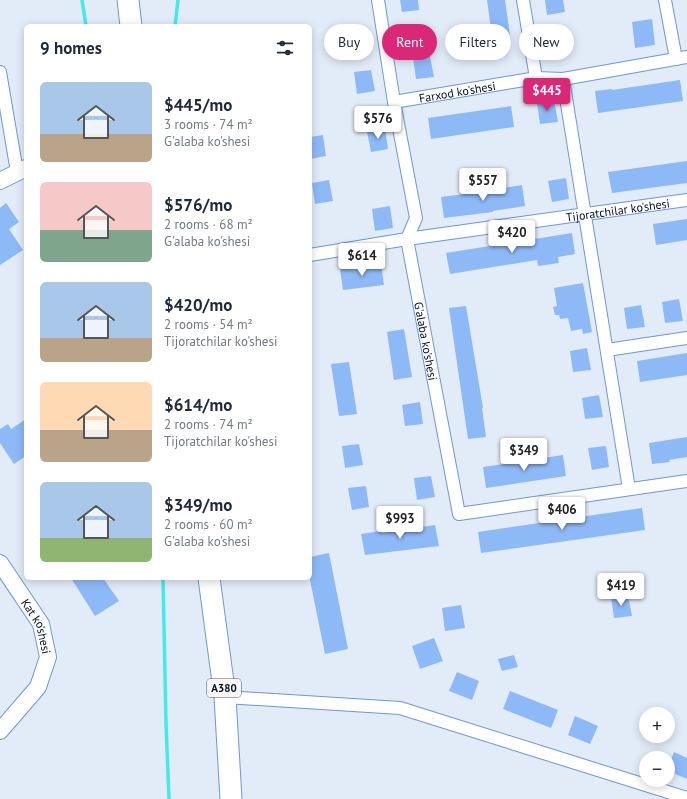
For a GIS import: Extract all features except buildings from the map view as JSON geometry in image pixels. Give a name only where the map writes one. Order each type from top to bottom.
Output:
[{"type":"highway","points":[[128,0],[131,24]]},
{"type":"highway","name":"A380","points":[[209,580],[225,697],[231,799]]},
{"type":"street","points":[[378,0],[394,102],[416,218],[407,239]]},
{"type":"street","points":[[523,0],[536,78]]},
{"type":"street","points":[[665,0],[682,58]]},
{"type":"street","name":"Farxod ko'shesi","points":[[394,102],[536,78],[563,79],[682,58]]},
{"type":"street","points":[[0,72],[21,170],[0,181]]},
{"type":"street","points":[[563,79],[629,489]]},
{"type":"street","name":"Tijoratchilar ko'shesi","points":[[312,255],[407,239],[687,200]]},
{"type":"street","name":"G'alaba ko'shesi","points":[[407,239],[459,514],[687,480]]},
{"type":"street","points":[[607,350],[687,338]]},
{"type":"street","name":"Kat ko'shesi","points":[[0,563],[42,624],[48,657],[38,687],[0,731]]},
{"type":"street","points":[[225,697],[400,708],[687,798]]},
{"type":"waterway","points":[[82,0],[86,24]]},
{"type":"waterway","points":[[175,24],[178,0]]},
{"type":"waterway","points":[[163,580],[169,799]]}]
